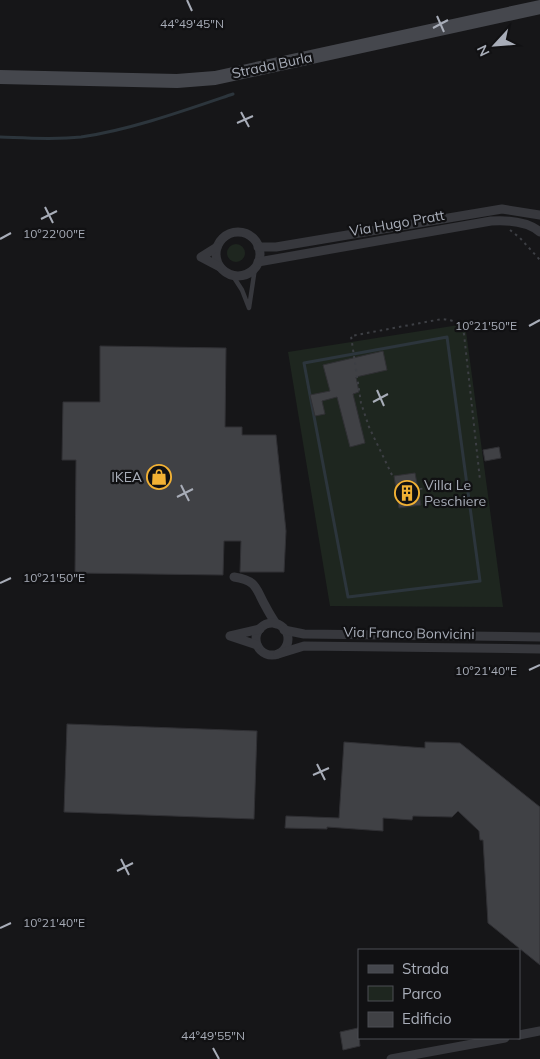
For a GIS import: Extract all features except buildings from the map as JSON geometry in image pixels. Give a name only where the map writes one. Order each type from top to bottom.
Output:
[{"type":"main road","name":"Strada Burla","points":[[0,78],[36,77],[176,81],[215,78],[540,7]]},
{"type":"street","name":"Via Hugo Pratt","points":[[258,247],[276,247],[502,209],[540,215]]},
{"type":"street","name":"Via Hugo Pratt","points":[[257,265],[491,221],[502,220],[528,225],[540,232]]},
{"type":"street","points":[[239,232],[251,237],[258,247],[260,252],[257,265],[246,275],[234,276],[228,274],[220,267],[201,257],[217,247],[226,235],[239,232]]},
{"type":"street","points":[[217,247],[217,261],[220,267]]},
{"type":"street","points":[[234,577],[248,579],[252,582],[276,624]]},
{"type":"street","points":[[266,608],[261,628],[256,636],[257,644],[263,653],[268,655],[278,654],[282,651],[287,643],[287,634],[284,630]]},
{"type":"street","points":[[257,644],[230,636],[261,628],[267,624],[276,624]]},
{"type":"street","name":"Via Franco Bonvicini","points":[[276,624],[284,630],[304,634],[540,637]]},
{"type":"street","name":"Via Franco Bonvicini","points":[[278,654],[308,646],[540,649]]},
{"type":"street","points":[[520,1035],[540,1031]]},
{"type":"street","points":[[391,1059],[500,1039]]},
{"type":"lane","points":[[234,276],[249,308],[257,265]]},
{"type":"path","points":[[508,229],[520,238],[540,260]]},
{"type":"path","points":[[392,475],[369,427],[362,404],[352,336],[442,319],[458,323],[464,334],[480,480]]},
{"type":"path","points":[[420,489],[448,485]]},
{"type":"green space","points":[[232,244],[240,244],[245,249],[243,260],[232,262],[227,257],[227,249]]},
{"type":"green space","points":[[465,324],[503,607],[330,606],[288,352]]},
{"type":"waterway","points":[[0,137],[61,138],[100,134],[158,119],[233,94]]},
{"type":"waterway","points":[[447,337],[480,581],[348,597],[304,363],[447,337]]},
{"type":"place","name":"IKEA","points":[[159,477]]},
{"type":"place","name":"Villa Le Peschiere","points":[[407,493]]}]
